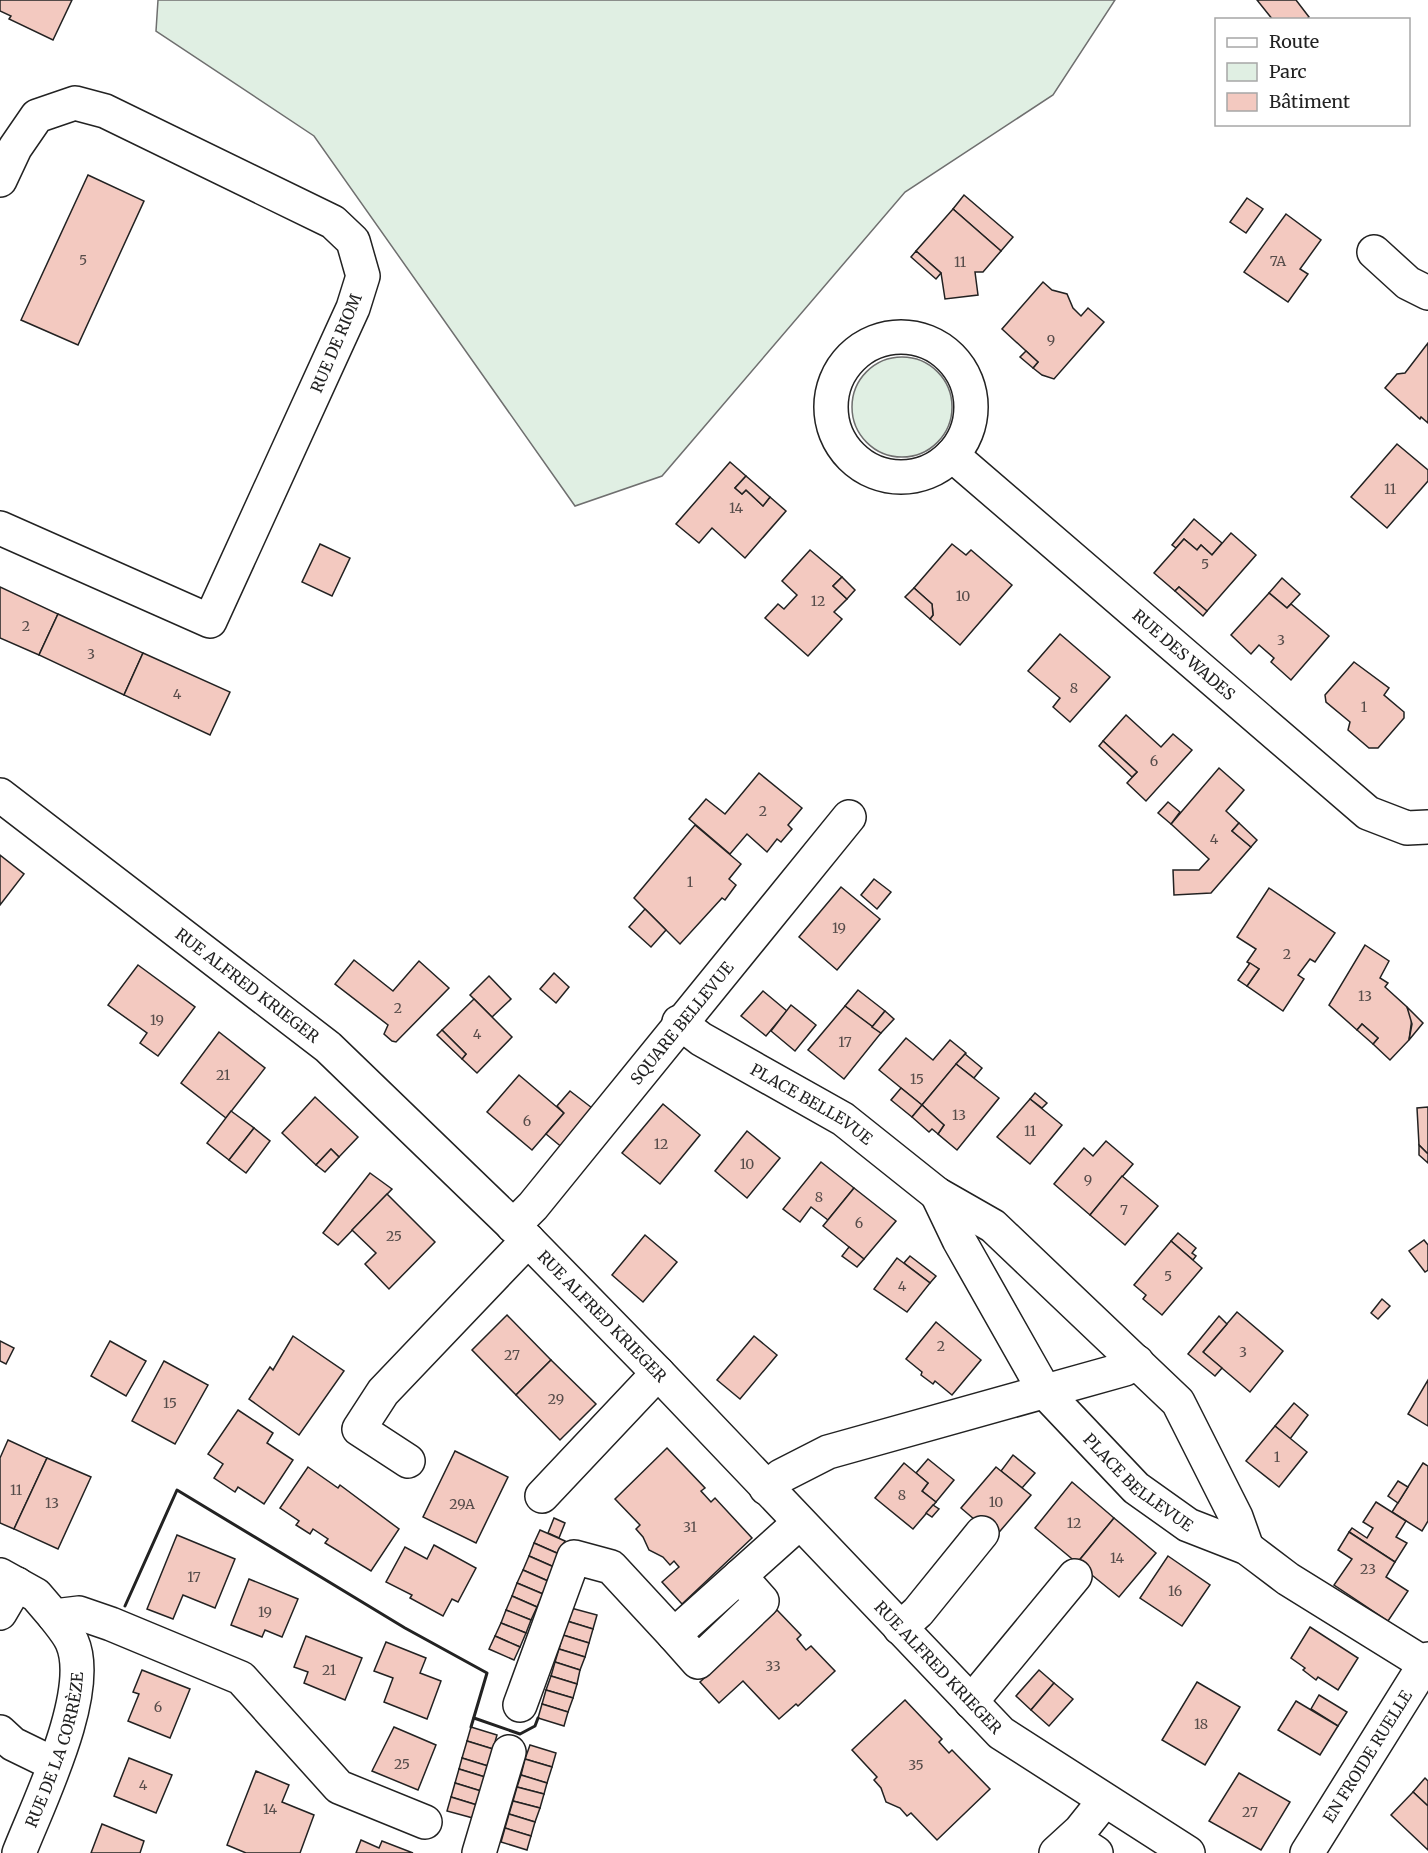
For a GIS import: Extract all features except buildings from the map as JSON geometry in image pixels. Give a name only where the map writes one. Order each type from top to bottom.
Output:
[{"type":"street","name":"RUE DE RIOM","points":[[0,180],[15,148],[37,117],[75,103],[95,108],[333,222],[352,241],[363,276],[353,308],[210,621],[0,528]]},
{"type":"street","points":[[1374,252],[1408,283],[1428,293]]},
{"type":"street","points":[[905,337],[927,341],[947,354],[962,371],[970,392],[971,415],[965,437],[952,455],[933,469],[911,476],[887,476],[865,467],[848,452],[836,432],[831,409],[835,386],[845,365],[862,349],[882,339],[905,337]]},
{"type":"street","name":"RUE DES WADES","points":[[952,455],[1368,813],[1407,828],[1428,827]]},
{"type":"street","name":"RUE ALFRED KRIEGER","points":[[0,795],[328,1047],[520,1233],[658,1373],[1001,1733],[1188,1853]]},
{"type":"street","name":"SQUARE BELLEVUE","points":[[408,1461],[359,1429],[383,1392],[520,1233],[533,1206],[679,1022],[849,817]]},
{"type":"street","name":"PLACE BELLEVUE","points":[[679,1022],[701,1039],[843,1119],[937,1194],[993,1226],[1178,1402],[1236,1517],[1247,1548]]},
{"type":"street","name":"PLACE BELLEVUE","points":[[937,1194],[959,1240],[1045,1392],[1136,1488],[1188,1525],[1247,1548],[1288,1579],[1426,1662]]},
{"type":"street","points":[[766,1488],[781,1476],[828,1452],[1125,1369],[1137,1362]]},
{"type":"street","points":[[542,1496],[658,1373]]},
{"type":"street","points":[[520,1705],[574,1557],[612,1568],[698,1662],[762,1601],[740,1576],[799,1522]]},
{"type":"street","points":[[900,1628],[918,1612],[982,1533]]},
{"type":"street","points":[[963,1694],[973,1668],[1066,1569]]},
{"type":"street","points":[[0,1613],[8,1580]]},
{"type":"street","name":"RUE DE LA CORRÈZE","points":[[8,1580],[36,1595],[54,1616],[73,1643],[77,1677],[68,1727],[19,1853]]},
{"type":"street","points":[[54,1616],[79,1613],[241,1678],[339,1787],[425,1822]]},
{"type":"street","name":"EN FROIDE RUELLE","points":[[1307,1853],[1426,1662]]},
{"type":"street","points":[[0,1732],[13,1744],[54,1764]]},
{"type":"street","points":[[479,1853],[509,1752]]},
{"type":"street","points":[[1075,1848],[1104,1801]]},
{"type":"green space","points":[[158,0],[1115,0],[1053,95],[905,192],[662,476],[575,506],[314,136],[156,31]]},
{"type":"green space","points":[[902,357],[921,361],[937,372],[948,388],[952,407],[948,426],[937,442],[921,453],[902,457],[883,453],[867,442],[856,426],[852,407],[856,388],[867,372],[883,361]]},
{"type":"wall","points":[[125,1606],[177,1490],[405,1628],[487,1673],[471,1727]]},
{"type":"wall","points":[[474,1718],[520,1734],[535,1726],[538,1718]]}]
